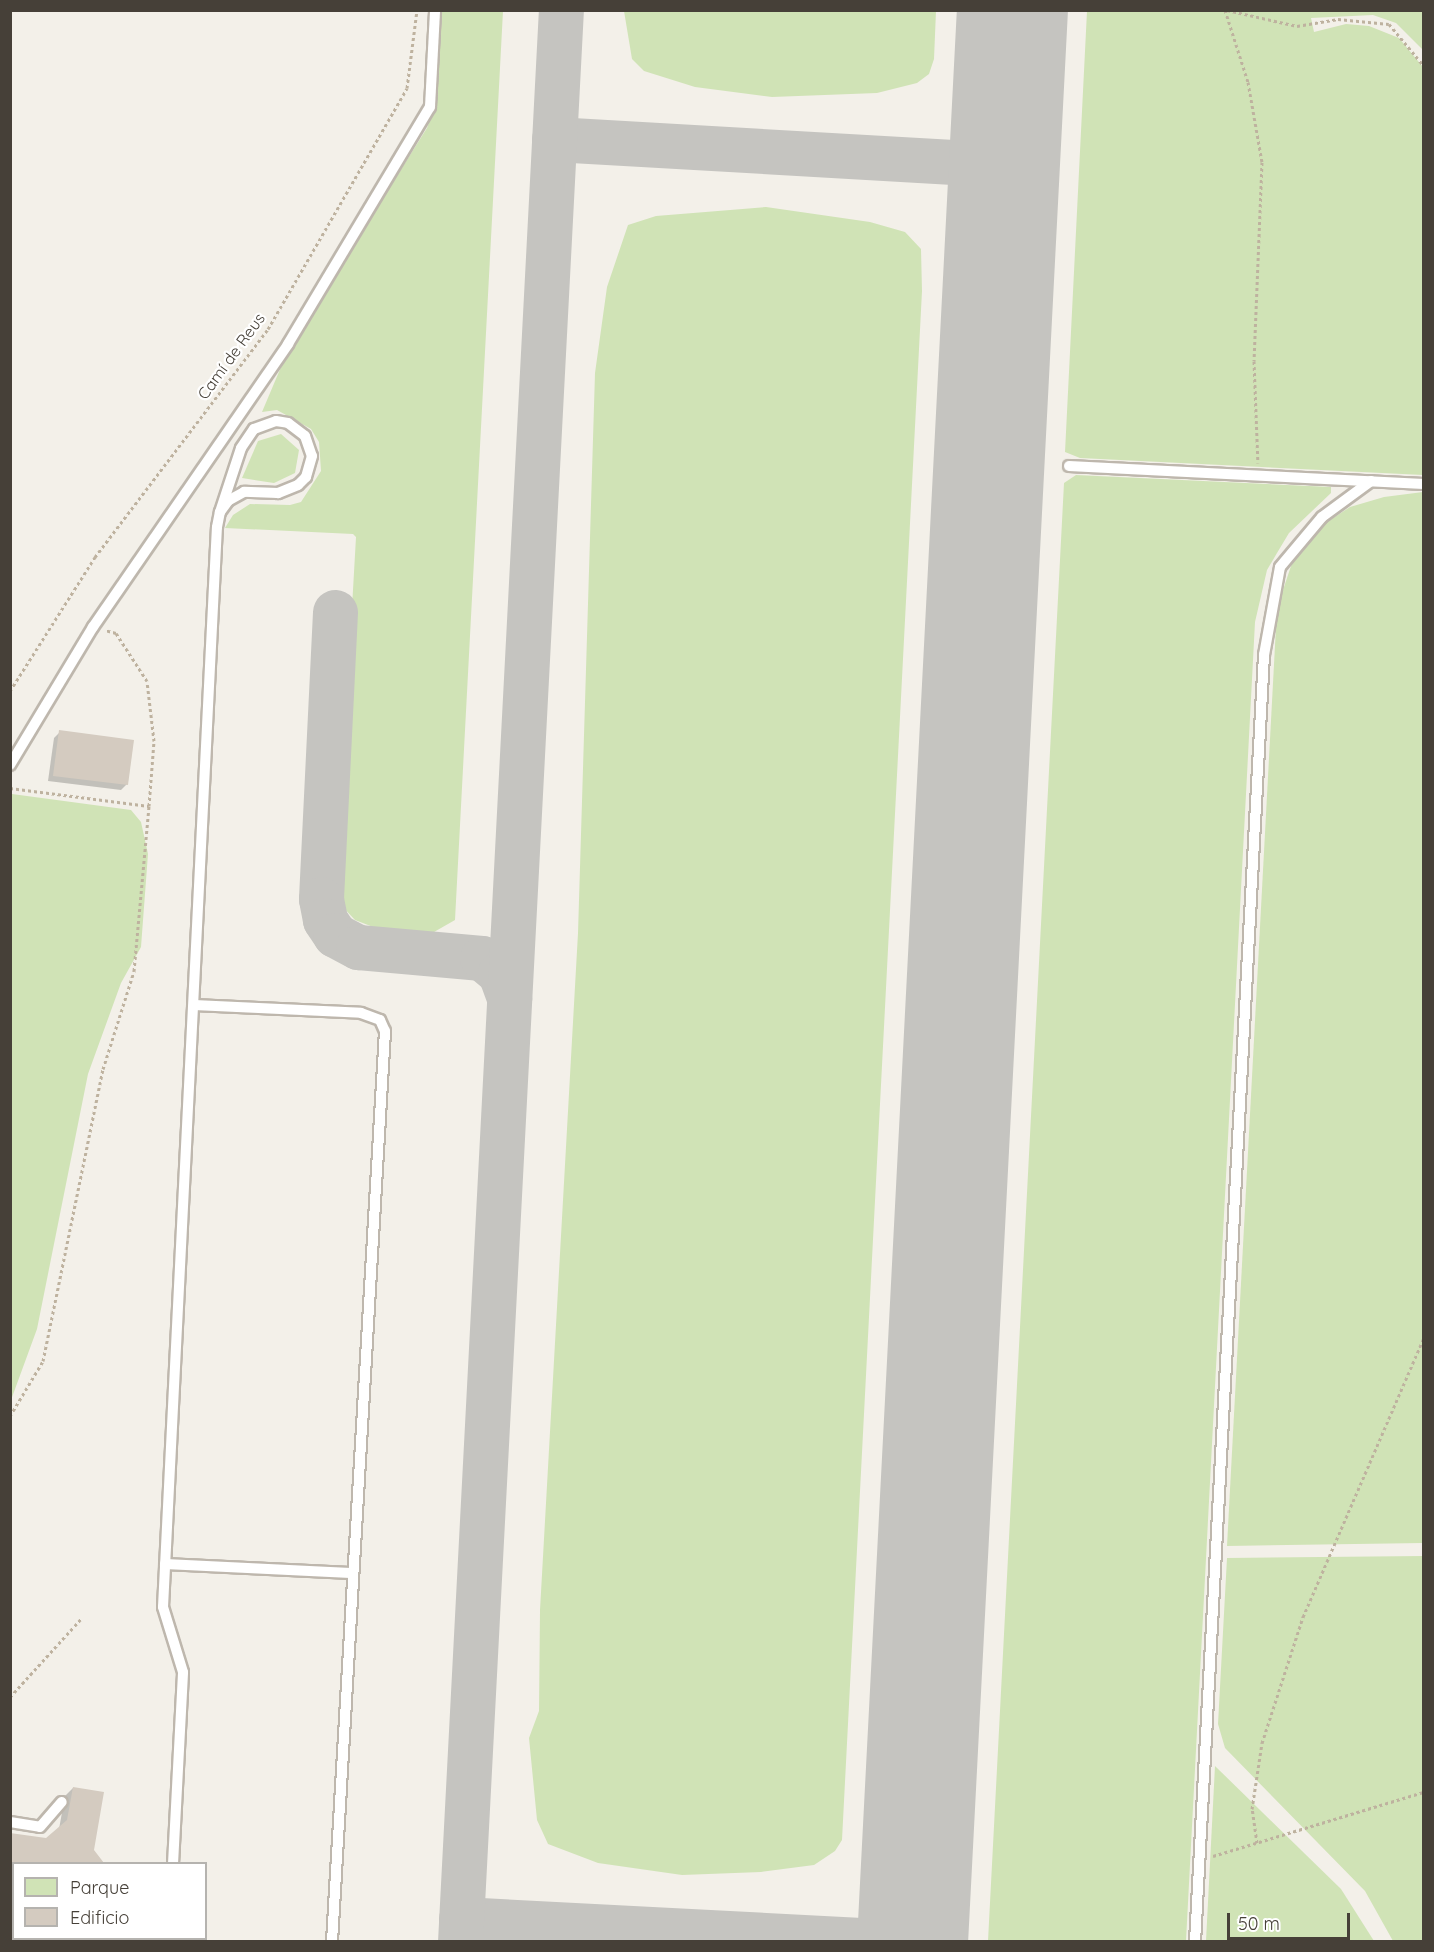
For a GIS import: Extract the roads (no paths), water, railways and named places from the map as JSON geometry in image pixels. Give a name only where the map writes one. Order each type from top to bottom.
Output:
[{"type":"lane","points":[[10,765],[93,627],[288,344],[430,107],[435,10]]},
{"type":"lane","points":[[173,1862],[183,1672],[163,1607],[220,512],[241,448],[254,429],[276,421],[288,423],[305,436],[312,456],[306,477],[298,485],[278,493],[244,492],[228,501],[220,512]]},
{"type":"lane","points":[[1069,466],[1424,484]]},
{"type":"lane","points":[[1195,1941],[1264,655],[1280,567],[1322,517],[1371,481]]},
{"type":"lane","points":[[194,1005],[361,1013],[380,1020],[385,1031],[351,1573],[332,1941]]},
{"type":"lane","points":[[165,1564],[351,1573]]},
{"type":"lane","points":[[10,1822],[40,1827],[62,1802]]}]
